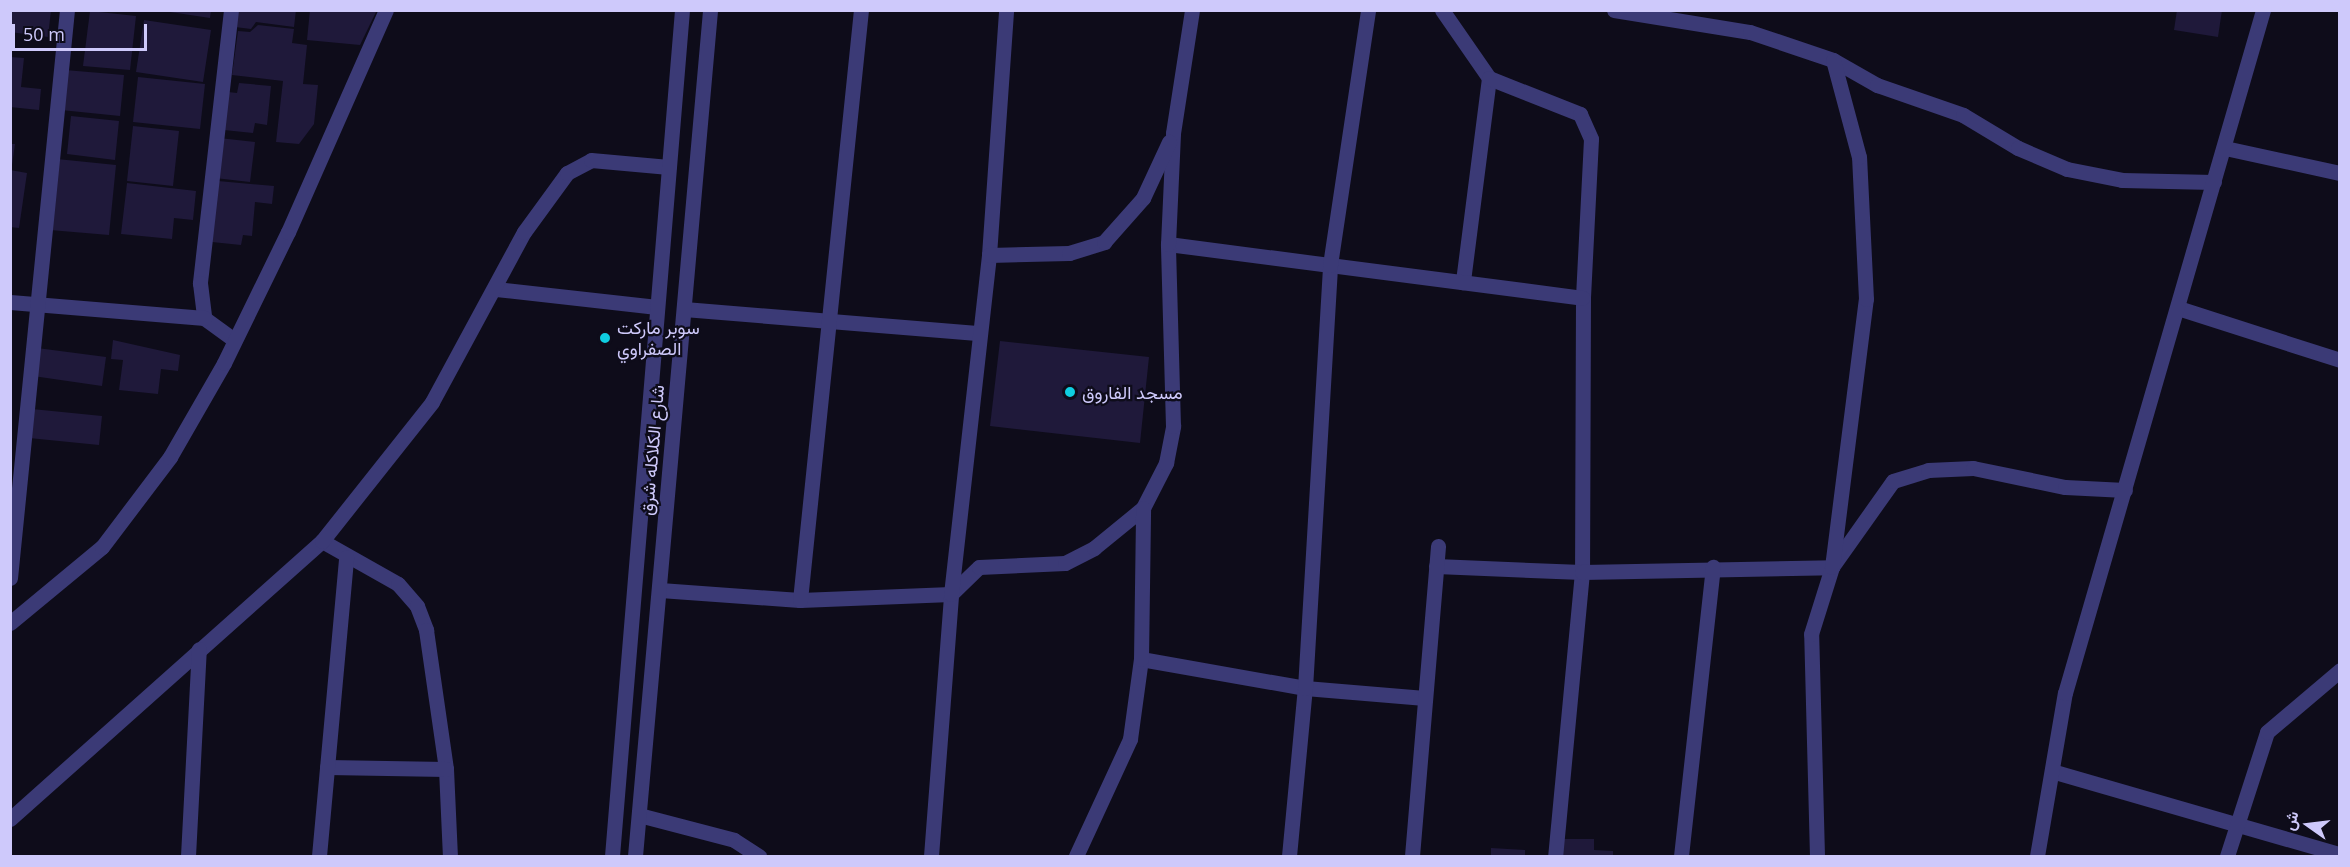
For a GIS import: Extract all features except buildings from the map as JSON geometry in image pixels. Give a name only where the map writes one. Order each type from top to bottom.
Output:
[{"type":"street","points":[[10,578],[35,304],[67,10]]},
{"type":"street","points":[[204,318],[203,225],[231,10]]},
{"type":"street","points":[[10,623],[102,547],[170,457],[234,340],[386,10]]},
{"type":"street","name":"شارع الكلاكله شرق","points":[[612,856],[682,10]]},
{"type":"street","name":"شارع الكلاكله شرق","points":[[635,856],[710,10]]},
{"type":"street","points":[[800,600],[861,10]]},
{"type":"street","points":[[932,856],[951,594],[977,333],[989,255],[1006,10]]},
{"type":"street","points":[[660,590],[800,600],[951,594],[980,567],[1065,563],[1094,548],[1143,508],[1166,463],[1173,426],[1167,244],[1173,133],[1192,10]]},
{"type":"street","points":[[1289,856],[1305,688],[1330,265],[1368,10]]},
{"type":"street","points":[[1442,10],[1489,78],[1580,114],[1588,124],[1583,298],[1582,572],[1555,856]]},
{"type":"street","points":[[1614,10],[1750,32],[1833,60],[1877,85],[1963,115],[2018,148],[2067,169],[2122,180],[2214,182]]},
{"type":"street","points":[[2037,856],[2055,772],[2065,693],[2225,148],[2263,10]]},
{"type":"street","points":[[1817,856],[1810,645],[1832,567],[1866,299],[1859,157],[1833,60]]},
{"type":"street","points":[[1462,282],[1489,78]]},
{"type":"street","points":[[989,255],[1068,253],[1104,242],[1143,198],[1173,133]]},
{"type":"street","points":[[2225,148],[2340,173]]},
{"type":"street","points":[[10,819],[322,541],[432,402],[496,289],[524,232],[578,165],[591,160],[669,167]]},
{"type":"street","points":[[1167,244],[1583,298]]},
{"type":"street","points":[[496,289],[657,307]]},
{"type":"street","points":[[10,302],[204,318],[234,340]]},
{"type":"street","points":[[2178,308],[2340,360]]},
{"type":"street","points":[[684,309],[828,323],[977,333]]},
{"type":"street","points":[[1832,567],[1893,481],[1928,470],[1973,468],[2065,487],[2125,490]]},
{"type":"street","points":[[1076,856],[1130,739],[1141,659],[1143,508]]},
{"type":"street","points":[[322,541],[346,557],[398,584],[417,606],[426,630],[446,769],[450,856]]},
{"type":"street","points":[[1412,856],[1438,546]]},
{"type":"street","points":[[319,856],[346,557]]},
{"type":"street","points":[[1436,566],[1582,572],[1713,567],[1832,567]]},
{"type":"street","points":[[1681,856],[1713,567]]},
{"type":"street","points":[[188,856],[199,649]]},
{"type":"street","points":[[1141,659],[1305,688],[1425,698]]},
{"type":"street","points":[[2227,856],[2267,732],[2340,670]]},
{"type":"street","points":[[327,766],[446,769]]},
{"type":"street","points":[[2055,772],[2340,854]]},
{"type":"street","points":[[639,815],[734,840],[759,856]]},
{"type":"place","name":"سوبر ماركت الصفراوي","points":[[605,338]]},
{"type":"place","name":"مسجد الفاروق","points":[[1070,392]]}]
